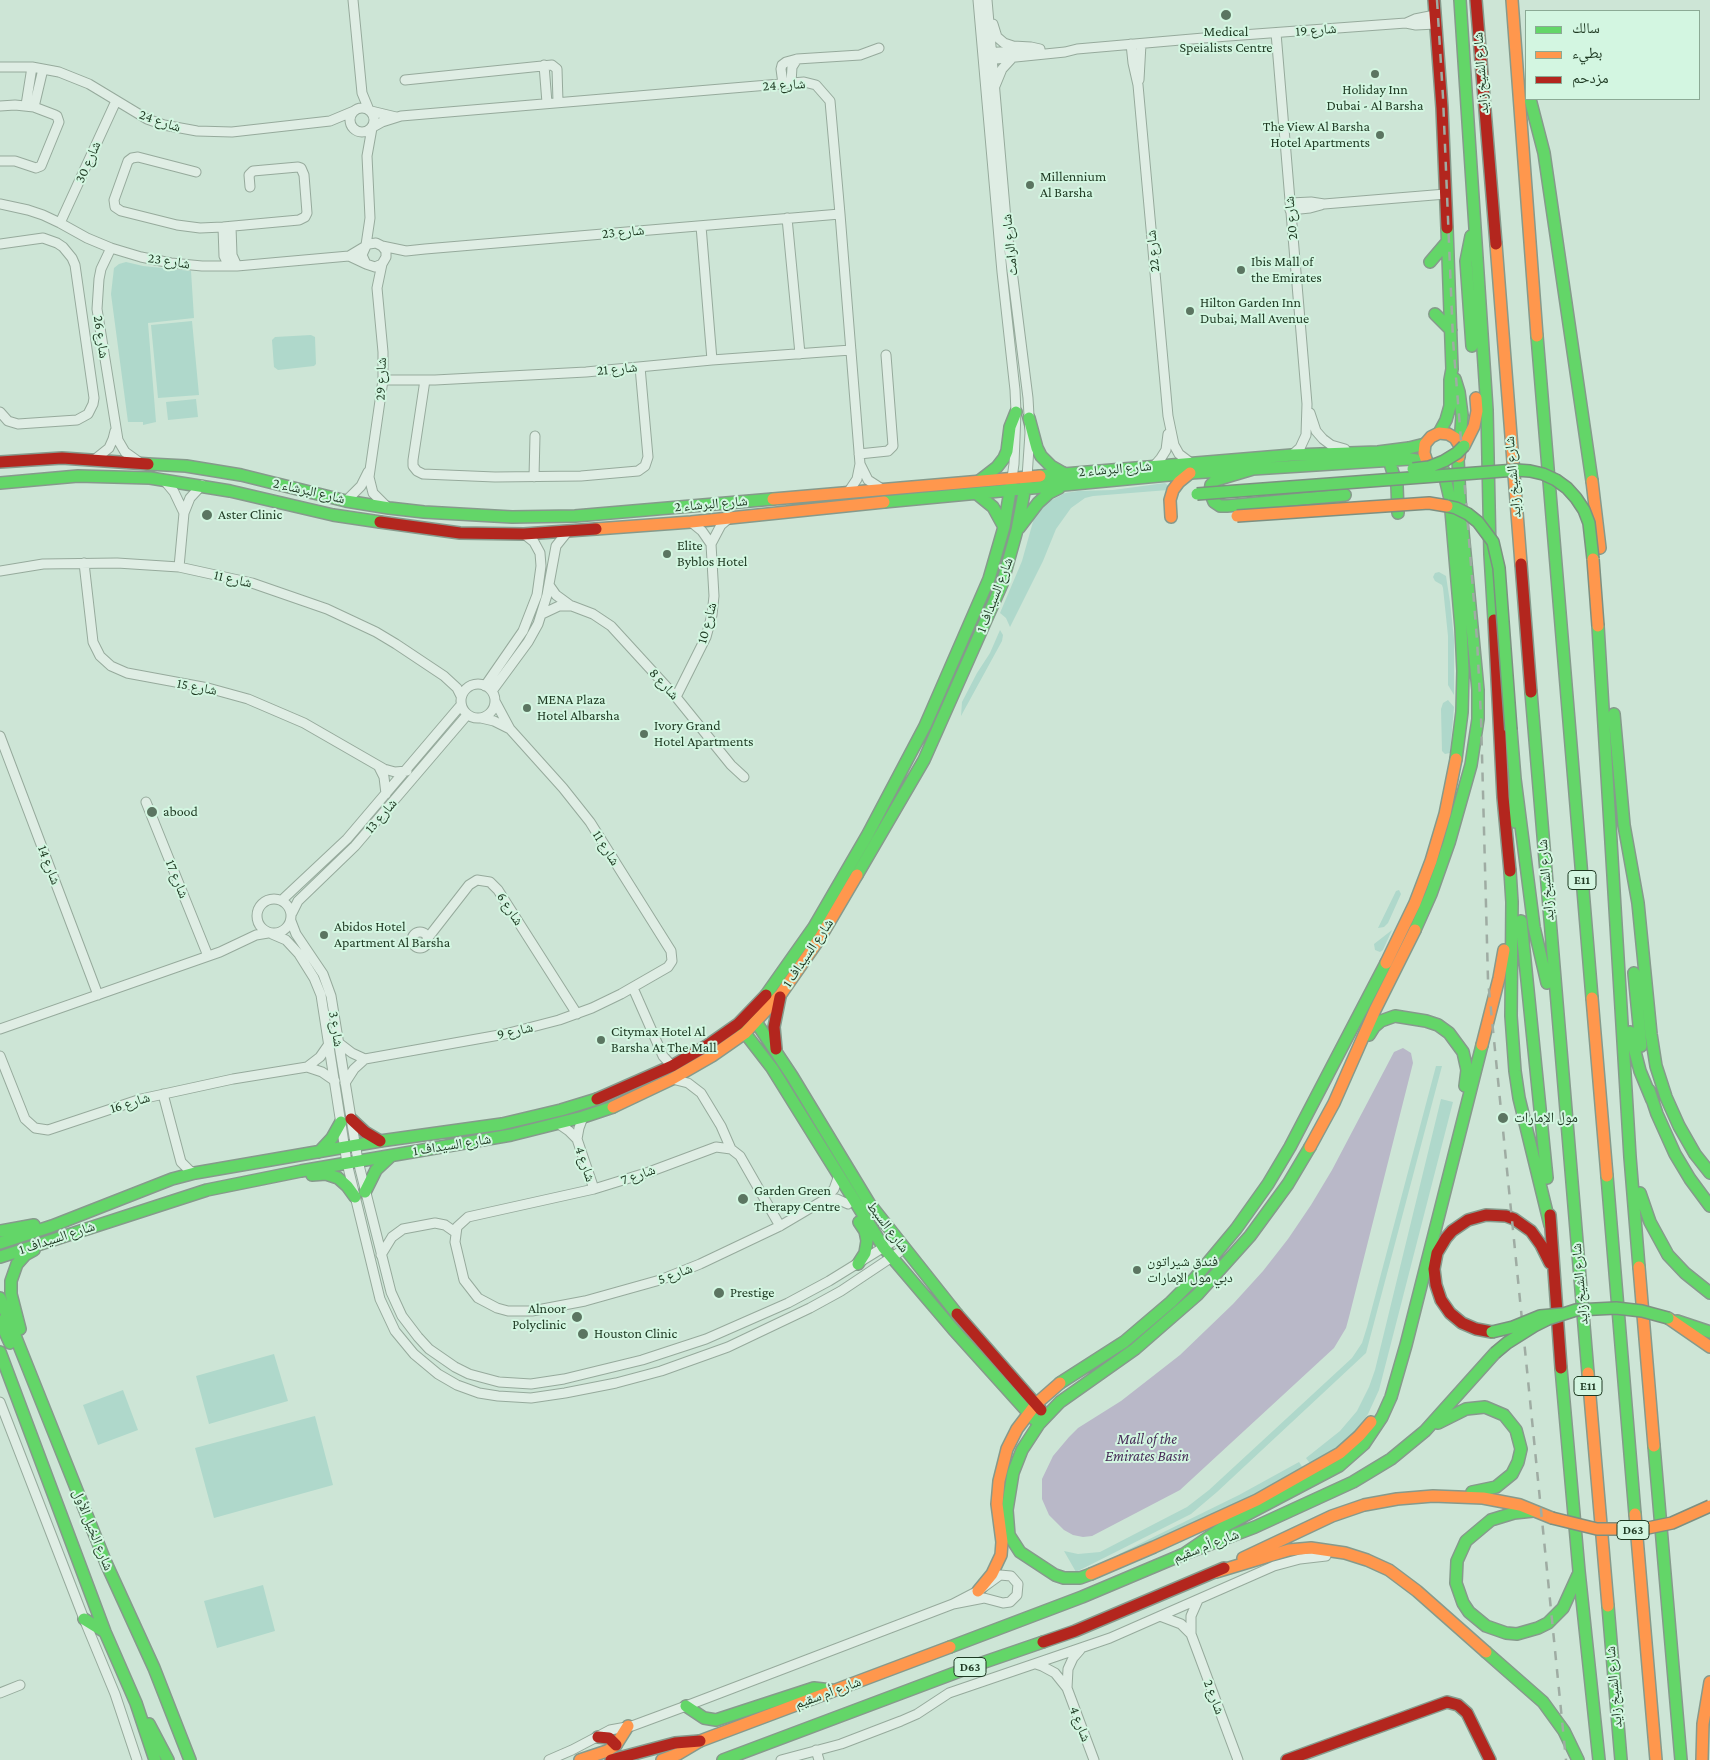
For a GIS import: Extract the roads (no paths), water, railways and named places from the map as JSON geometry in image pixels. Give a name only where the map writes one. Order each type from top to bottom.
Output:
[{"type":"main road","points":[[1434,0],[1446,194],[1452,370],[1449,413],[1439,433]]},
{"type":"main road","points":[[1460,0],[1487,410],[1491,574],[1503,797],[1509,848],[1512,902],[1511,1016],[1515,1071],[1525,1125],[1550,1225]]},
{"type":"main road","name":"شارع الشيخ زايد","points":[[1476,0],[1557,1011],[1621,1760]]},
{"type":"main road","name":"E11","points":[[1512,0],[1548,477],[1656,1760]]},
{"type":"main road","points":[[1516,61],[1525,84]]},
{"type":"main road","points":[[1530,100],[1544,153],[1597,510],[1624,825],[1640,921],[1656,1066],[1678,1126],[1695,1154],[1710,1173]]},
{"type":"main road","points":[[978,1591],[992,1574],[1001,1555],[1002,1542],[997,1504],[1000,1470],[1012,1438],[1032,1409],[1054,1387],[1124,1342],[1171,1302],[1195,1278],[1236,1229],[1283,1160],[1387,972],[1420,919],[1440,868],[1471,766],[1477,734],[1478,690],[1460,501],[1458,459],[1462,446],[1474,426],[1477,411],[1466,261],[1468,244],[1476,228]]},
{"type":"main road","points":[[1430,262],[1447,242]]},
{"type":"main road","points":[[1434,314],[1451,330]]},
{"type":"main road","points":[[1320,485],[1429,467],[1451,457],[1462,446],[1461,404],[1452,370]]},
{"type":"main road","points":[[979,481],[997,467],[1004,458],[1010,427],[1016,412]]},
{"type":"main road","points":[[1029,418],[1041,456],[1051,466],[1065,474]]},
{"type":"main road","points":[[1428,462],[1424,453],[1425,444],[1430,437],[1439,433],[1452,435],[1462,446]]},
{"type":"main road","name":"شارع البرشاء 2","points":[[5,483],[84,476],[135,477],[202,485],[333,515],[377,522],[460,533],[524,534],[691,522],[1024,490],[1292,455],[1378,452],[1401,450],[1425,444]]},
{"type":"main road","name":"شارع البرشاء 2","points":[[0,462],[62,458],[186,466],[212,469],[389,508],[512,517],[576,516],[1154,466],[1253,469],[1416,459],[1443,469]]},
{"type":"main road","points":[[1390,1396],[1359,1436],[1340,1453],[1257,1500],[1106,1568],[1075,1579],[1064,1578],[1054,1575],[1025,1556],[1012,1542],[1008,1529],[1008,1498],[1013,1473],[1022,1450],[1042,1420],[1070,1394],[1156,1332],[1198,1295],[1250,1236],[1288,1184],[1322,1126],[1345,1078],[1415,903],[1443,822],[1453,778],[1460,736],[1463,671],[1451,507],[1443,469],[1452,466],[1458,459]]},
{"type":"main road","points":[[1389,460],[1398,486],[1398,513]]},
{"type":"main road","points":[[1171,517],[1170,500],[1173,490],[1191,468]]},
{"type":"main road","points":[[1253,469],[1216,480],[1211,485],[1210,492],[1214,502],[1220,506],[1227,506],[1516,478],[1536,481],[1561,496],[1573,511],[1581,528],[1594,626]]},
{"type":"main road","points":[[1197,494],[1516,470],[1543,474],[1556,480],[1576,498],[1584,510],[1592,536],[1601,785],[1615,855],[1629,1026],[1638,1064],[1672,1148],[1710,1206]]},
{"type":"main road","name":"شارع الرامث","points":[[1024,490],[1026,477]]},
{"type":"main road","name":"شارع السيداف 1","points":[[753,1018],[822,914],[872,826],[925,726],[989,579],[1004,527],[1012,478]]},
{"type":"main road","points":[[1018,530],[1038,503],[1049,493],[1063,486]]},
{"type":"main road","name":"شارع السيداف 1","points":[[0,1243],[52,1226],[172,1179],[195,1173],[319,1152],[351,1155],[392,1155],[511,1135],[559,1124],[619,1105],[672,1079],[712,1056],[781,994],[820,938],[924,760],[995,601],[1008,566],[1018,530],[1024,490]]},
{"type":"main road","points":[[977,494],[993,507],[1004,527]]},
{"type":"main road","points":[[1237,516],[1429,503],[1456,508],[1468,514],[1478,522],[1493,542],[1499,568],[1515,779],[1537,944],[1557,1011]]},
{"type":"main road","points":[[679,523],[705,516],[705,504]]},
{"type":"main road","points":[[1463,671],[1468,685],[1469,699],[1464,752],[1471,766]]},
{"type":"main road","points":[[1515,779],[1517,873],[1549,1192],[1553,1269],[1579,1571],[1599,1760]]},
{"type":"main road","points":[[1609,823],[1630,1157],[1680,1760]]},
{"type":"main road","points":[[1624,825],[1625,877],[1640,1042],[1652,1100]]},
{"type":"main road","points":[[1184,1554],[1225,1526],[1330,1471],[1348,1459],[1364,1444],[1377,1426],[1390,1396],[1406,1345],[1502,965],[1507,926],[1509,848]]},
{"type":"main road","points":[[776,1052],[774,1035],[781,994]]},
{"type":"main road","points":[[1345,1078],[1360,1055],[1371,1031],[1381,1021],[1390,1017],[1400,1016],[1438,1025],[1453,1038],[1464,1052],[1467,1064],[1466,1082],[1457,1120],[1457,1141]]},
{"type":"main road","name":"شارع السبط","points":[[753,1018],[869,1203],[951,1307],[1002,1366],[1032,1409]]},
{"type":"main road","name":"شارع السيداف 1","points":[[0,1257],[208,1190],[301,1171],[351,1155],[380,1141],[502,1124],[561,1110],[602,1097],[672,1066],[742,1028]]},
{"type":"main road","name":"شارع السبط","points":[[742,1028],[769,1063],[891,1258],[1042,1420]]},
{"type":"main road","points":[[1288,1184],[1283,1177],[1283,1172],[1310,1127],[1314,1104]]},
{"type":"main road","points":[[319,1152],[346,1120],[380,1141]]},
{"type":"main road","points":[[283,1174],[295,1166],[416,1142],[425,1135]]},
{"type":"main road","points":[[301,1171],[308,1175],[326,1174],[338,1178],[360,1194],[376,1170],[392,1155]]},
{"type":"main road","points":[[1630,1157],[1645,1211],[1661,1244],[1685,1273],[1710,1293]]},
{"type":"main road","points":[[839,1175],[840,1189],[865,1231],[867,1238],[866,1249],[858,1264]]},
{"type":"main road","points":[[1553,1269],[1546,1253],[1530,1231],[1514,1219],[1486,1215],[1468,1220],[1452,1231],[1440,1246],[1435,1261],[1434,1277],[1438,1292],[1450,1312],[1462,1323],[1476,1329],[1492,1332],[1513,1327],[1540,1316],[1563,1314]]},
{"type":"main road","points":[[0,1231],[35,1224],[52,1226]]},
{"type":"main road","points":[[22,1352],[21,1336],[11,1294],[10,1281],[14,1270],[21,1260],[45,1242]]},
{"type":"main road","name":"شارع الخيل الأول","points":[[0,1298],[106,1563],[157,1676],[190,1760]]},
{"type":"main road","name":"شارع أم سقيم","points":[[662,1760],[678,1754],[700,1741],[1082,1597],[1184,1554],[1255,1527],[1353,1482],[1391,1459],[1425,1431],[1495,1353],[1527,1330],[1563,1314],[1589,1308],[1616,1308],[1642,1311],[1710,1332]]},
{"type":"main road","points":[[1668,1318],[1710,1347]]},
{"type":"main road","points":[[0,1321],[10,1342],[22,1352]]},
{"type":"main road","name":"شارع الخيل الأول","points":[[0,1352],[105,1632],[136,1702],[155,1760]]},
{"type":"main road","points":[[1002,1366],[1013,1372],[1030,1388],[1041,1390],[1054,1387]]},
{"type":"main road","points":[[1425,1431],[1459,1411],[1479,1406],[1498,1411],[1509,1419],[1516,1430],[1520,1443],[1520,1456],[1516,1468],[1507,1479],[1490,1489],[1451,1496]]},
{"type":"main road","name":"شارع أم سقيم","points":[[723,1760],[976,1665],[1075,1632],[1216,1572],[1318,1522],[1348,1510],[1397,1499],[1451,1496],[1498,1500],[1520,1505],[1552,1518],[1597,1529],[1642,1529],[1672,1523],[1710,1506]]},
{"type":"main road","points":[[1533,1511],[1514,1513],[1491,1520],[1466,1541],[1458,1561],[1456,1577],[1459,1593],[1469,1612],[1486,1626],[1506,1633],[1528,1632],[1548,1623],[1563,1608],[1573,1589],[1579,1571]]},
{"type":"main road","points":[[1216,1572],[1289,1550],[1300,1549],[1323,1549],[1362,1559],[1389,1570],[1408,1583],[1530,1689],[1554,1716],[1573,1747],[1578,1760]]},
{"type":"main road","points":[[84,1619],[105,1632]]},
{"type":"main road","points":[[1702,1760],[1703,1724],[1710,1682]]},
{"type":"main road","points":[[686,1706],[704,1718],[716,1720],[814,1688],[823,1688],[834,1692]]},
{"type":"main road","points":[[136,1702],[168,1760]]},
{"type":"main road","points":[[1287,1760],[1447,1702],[1458,1705],[1467,1713],[1490,1760]]},
{"type":"main road","points":[[580,1760],[607,1751],[616,1745],[628,1726]]},
{"type":"main road","points":[[598,1737],[609,1738],[616,1745]]},
{"type":"main road","points":[[611,1760],[666,1745],[700,1741]]},
{"type":"main road","points":[[184,1744],[196,1760]]},
{"type":"street","points":[[353,0],[362,93],[375,117],[367,156],[370,218],[366,246],[362,255],[367,265]]},
{"type":"street","name":"شارع الرامث","points":[[978,0],[994,89],[1007,231],[1029,418],[1029,448],[1026,477]]},
{"type":"street","points":[[987,0],[991,11],[994,32],[1000,40],[1013,46],[1040,49]]},
{"type":"street","name":"شارع الرامث","points":[[987,0],[987,56],[1016,412],[1012,478]]},
{"type":"street","name":"شارع 19","points":[[987,56],[1013,57],[1077,49],[1406,23],[1415,19],[1436,20]]},
{"type":"street","name":"شارع 20","points":[[1276,32],[1307,404]]},
{"type":"street","name":"شارع 22","points":[[1136,44],[1133,63],[1138,85],[1168,416],[1174,446],[1191,468]]},
{"type":"street","points":[[787,84],[792,65],[797,60],[860,55],[880,48]]},
{"type":"street","name":"شارع 19","points":[[987,56],[1040,49],[1077,49]]},
{"type":"street","points":[[994,89],[1002,69],[1013,57]]},
{"type":"street","points":[[544,65],[547,103]]},
{"type":"street","points":[[405,80],[552,65],[557,70],[558,102]]},
{"type":"street","name":"شارع 24","points":[[0,67],[32,67],[74,78],[89,84],[147,119],[164,125],[197,132],[232,132],[330,122],[355,110]]},
{"type":"street","points":[[30,106],[32,67]]},
{"type":"street","points":[[30,106],[43,69]]},
{"type":"street","name":"شارع 24","points":[[373,127],[397,117],[558,102],[787,84],[810,83],[821,89],[830,100],[860,464],[857,479],[849,491]]},
{"type":"street","points":[[361,84],[355,110],[350,118],[351,124],[367,156]]},
{"type":"street","name":"شارع 30","points":[[60,223],[116,101]]},
{"type":"street","points":[[0,106],[30,106],[55,115],[59,119],[42,164],[36,168],[15,161],[0,161]]},
{"type":"street","points":[[355,110],[364,108],[370,110]]},
{"type":"street","name":"شارع 24","points":[[370,110],[397,117]]},
{"type":"street","name":"شارع 24","points":[[330,122],[356,131]]},
{"type":"street","points":[[356,131],[366,132],[373,127]]},
{"type":"street","points":[[196,172],[138,157],[132,158],[128,161],[114,204],[121,211],[177,225],[200,228],[299,220],[305,217],[307,210],[304,174],[301,168],[294,166],[253,171],[249,175],[250,187]]},
{"type":"street","points":[[1290,206],[1311,202],[1324,204],[1446,194]]},
{"type":"street","name":"شارع 23","points":[[0,204],[28,210],[60,223],[87,238],[111,248],[171,263],[233,266],[349,256],[366,246]]},
{"type":"street","name":"شارع 23","points":[[382,245],[406,251],[840,214]]},
{"type":"street","points":[[349,256],[375,267],[382,264],[386,254],[370,218]]},
{"type":"street","points":[[787,218],[800,354]]},
{"type":"street","points":[[701,226],[712,360]]},
{"type":"street","points":[[227,227],[224,256],[233,266]]},
{"type":"street","points":[[0,244],[43,238],[63,247],[72,258],[75,265],[94,398],[88,414],[78,420],[18,424],[8,421],[0,412]]},
{"type":"street","points":[[366,246],[374,243],[382,245]]},
{"type":"street","name":"شارع 26","points":[[111,248],[101,269],[97,299],[115,428],[122,448],[140,463]]},
{"type":"street","name":"شارع 23","points":[[382,264],[406,251]]},
{"type":"street","name":"شارع 29","points":[[382,264],[377,288],[383,352],[383,380],[370,469],[370,483],[373,493],[389,508]]},
{"type":"street","name":"شارع 29","points":[[367,265],[377,288]]},
{"type":"street","name":"شارع 21","points":[[383,380],[425,380],[586,372],[712,360],[851,350]]},
{"type":"street","points":[[859,454],[888,451],[893,446],[886,355]]},
{"type":"street","points":[[425,380],[413,460],[413,466],[423,474],[534,477],[633,472],[646,466],[648,456],[640,368]]},
{"type":"street","points":[[1307,404],[1316,431],[1327,442],[1341,449],[1378,452]]},
{"type":"street","points":[[1292,455],[1300,448],[1306,436],[1307,404]]},
{"type":"street","name":"شارع 22","points":[[1154,466],[1164,454],[1167,445],[1168,416]]},
{"type":"street","name":"شارع 26","points":[[94,460],[109,448],[114,439],[115,428]]},
{"type":"street","points":[[534,477],[535,436]]},
{"type":"street","name":"شارع 24","points":[[860,464],[868,480],[882,489]]},
{"type":"street","name":"شارع 29","points":[[346,500],[361,486],[370,469]]},
{"type":"street","points":[[164,480],[174,492],[184,513]]},
{"type":"street","points":[[0,491],[5,488],[5,483]]},
{"type":"street","points":[[179,567],[184,513],[190,498],[202,485]]},
{"type":"street","points":[[691,522],[702,531],[711,544],[719,528],[728,518]]},
{"type":"street","points":[[489,688],[528,642],[542,614],[556,546],[568,531]]},
{"type":"street","points":[[489,688],[523,632],[537,595],[541,566],[540,553],[534,542],[524,534]]},
{"type":"street","name":"شارع 10","points":[[676,697],[700,650],[712,616],[714,586],[711,544]]},
{"type":"street","name":"شارع 15","points":[[84,563],[93,642],[100,656],[111,666],[135,675],[228,693],[267,706],[316,730],[379,766],[395,772],[406,771]]},
{"type":"street","name":"شارع 11","points":[[0,571],[43,564],[117,563],[179,567],[252,583],[327,609],[396,644],[444,676],[456,682],[471,685]]},
{"type":"street","name":"شارع 8","points":[[549,585],[556,595],[572,606],[592,614],[611,626],[676,697],[731,765],[744,777]]},
{"type":"street","points":[[542,614],[559,606],[572,606]]},
{"type":"street","name":"شارع 11","points":[[444,676],[457,688],[461,701]]},
{"type":"street","points":[[481,684],[489,688],[495,701],[492,710],[481,718],[467,715],[461,701],[467,688],[471,685],[481,684]]},
{"type":"street","name":"شارع 13","points":[[282,900],[333,853],[406,771],[461,701]]},
{"type":"street","name":"شارع 11","points":[[495,701],[510,729],[563,788],[584,815],[671,952],[673,958],[671,963],[656,974]]},
{"type":"street","name":"شارع 13","points":[[291,917],[298,901],[355,846],[467,715]]},
{"type":"street","name":"شارع 11","points":[[481,718],[494,721],[510,729]]},
{"type":"street","name":"شارع 14","points":[[0,736],[98,995]]},
{"type":"street","points":[[379,766],[384,777],[386,794]]},
{"type":"street","name":"شارع 17","points":[[146,802],[208,956]]},
{"type":"street","name":"شارع 6","points":[[427,939],[469,885],[477,880],[490,882],[498,890],[576,1014]]},
{"type":"street","points":[[0,1029],[208,956],[256,935],[277,934],[286,930],[291,917],[288,905],[282,900],[272,899],[263,903],[258,911],[260,926],[270,933]]},
{"type":"street","name":"شارع 3","points":[[291,917],[294,931],[314,959],[326,982],[332,1003],[345,1084],[346,1120],[351,1155]]},
{"type":"street","points":[[246,940],[258,921]]},
{"type":"street","name":"شارع 3","points":[[270,933],[283,938],[292,946],[304,961],[321,995],[335,1081],[346,1120]]},
{"type":"street","name":"شارع 9","points":[[365,1059],[514,1032],[576,1014],[633,988],[656,974]]},
{"type":"street","points":[[633,988],[663,1056],[672,1066]]},
{"type":"street","points":[[339,1043],[352,1053],[365,1059],[354,1068],[345,1084]]},
{"type":"street","points":[[307,1067],[320,1058],[329,1044]]},
{"type":"street","name":"شارع 16","points":[[0,1056],[26,1119],[30,1124],[42,1130],[55,1129],[116,1107],[163,1094],[233,1079],[307,1067]]},
{"type":"street","points":[[307,1067],[322,1072],[335,1081]]},
{"type":"street","points":[[672,1079],[688,1083],[701,1093],[721,1126],[731,1149],[744,1161],[780,1226]]},
{"type":"street","points":[[163,1094],[179,1156],[185,1167],[195,1173]]},
{"type":"street","name":"شارع 4","points":[[577,1140],[583,1117]]},
{"type":"street","name":"شارع 4","points":[[559,1124],[569,1130],[577,1140],[594,1189]]},
{"type":"street","name":"شارع 7","points":[[456,1230],[468,1217],[594,1189],[649,1172],[710,1148],[731,1149]]},
{"type":"street","points":[[351,1155],[380,1299],[388,1318],[400,1337],[425,1365],[447,1380],[468,1389],[498,1396],[531,1398],[557,1394],[638,1377],[684,1364],[728,1347],[810,1308],[841,1291],[904,1249]]},
{"type":"street","points":[[172,1179],[179,1156]]},
{"type":"street","name":"شارع 5","points":[[456,1230],[454,1242],[464,1280],[473,1293],[484,1302],[508,1311],[526,1311],[585,1301],[660,1280],[686,1270],[780,1226],[824,1200],[834,1189],[839,1175]]},
{"type":"street","points":[[360,1194],[381,1255],[395,1304],[409,1327],[429,1349],[454,1367],[469,1374],[515,1384],[531,1384],[564,1379],[626,1364],[689,1345],[788,1303],[858,1264],[897,1239]]},
{"type":"street","points":[[824,1200],[837,1199],[848,1204]]},
{"type":"street","points":[[381,1255],[392,1237],[403,1229],[435,1223],[456,1230]]},
{"type":"street","points":[[0,1402],[115,1694],[137,1760]]},
{"type":"street","points":[[781,1760],[850,1741],[909,1718],[949,1693],[1081,1649],[1198,1600],[1261,1571],[1300,1558],[1331,1556],[1362,1559]]},
{"type":"street","points":[[549,1760],[613,1729],[628,1726],[686,1706],[952,1604],[978,1591],[996,1576],[1004,1574],[1014,1578],[1018,1587],[1017,1595],[1010,1602],[1002,1603],[988,1598],[981,1598],[952,1604]]},
{"type":"street","name":"شارع 2","points":[[1198,1600],[1191,1616],[1191,1634],[1238,1760]]},
{"type":"street","points":[[1160,1616],[1181,1624],[1191,1634]]},
{"type":"street","name":"شارع 4","points":[[1067,1688],[1068,1669],[1073,1658],[1081,1649]]},
{"type":"street","name":"شارع 4","points":[[1035,1664],[1055,1673],[1067,1688],[1094,1760]]},
{"type":"street","points":[[0,1693],[20,1686]]},
{"type":"street","points":[[816,1750],[819,1760]]},
{"type":"water","name":"Mall of the Emirates Basin","points":[[1403,1048],[1411,1053],[1413,1063],[1346,1328],[1334,1348],[1180,1490],[1092,1536],[1073,1535],[1064,1530],[1049,1515],[1042,1499],[1042,1479],[1053,1456],[1078,1428],[1121,1401],[1180,1355],[1233,1304],[1263,1271],[1311,1205],[1332,1170],[1394,1052]]},
{"type":"railway","points":[[1437,0],[1453,340],[1477,640],[1481,717],[1488,980],[1566,1760]]},
{"type":"place","name":"Medical Speialists Centre","points":[[1226,15]]},
{"type":"place","name":"Holiday Inn Dubai - Al Barsha","points":[[1375,74]]},
{"type":"place","name":"The View Al Barsha Hotel Apartments","points":[[1380,135]]},
{"type":"place","name":"Millennium Al Barsha","points":[[1030,185]]},
{"type":"place","name":"Ibis Mall of the Emirates","points":[[1241,270]]},
{"type":"place","name":"Hilton Garden Inn Dubai, Mall Avenue","points":[[1190,311]]},
{"type":"place","name":"Aster Clinic","points":[[207,515]]},
{"type":"place","name":"Elite Byblos Hotel","points":[[667,554]]},
{"type":"place","name":"MENA Plaza Hotel Albarsha","points":[[527,708]]},
{"type":"place","name":"Ivory Grand Hotel Apartments","points":[[644,734]]},
{"type":"place","name":"abood","points":[[152,812]]},
{"type":"place","name":"Abidos Hotel Apartment Al Barsha","points":[[324,935]]},
{"type":"place","name":"Citymax Hotel Al Barsha At The Mall","points":[[601,1040]]},
{"type":"place","name":"مول الإمارات","points":[[1503,1118]]},
{"type":"place","name":"Garden Green Therapy Centre","points":[[743,1199]]},
{"type":"place","name":"فندق شيراتون دبي مول الإمارات","points":[[1137,1270]]},
{"type":"place","name":"Prestige","points":[[719,1293]]},
{"type":"place","name":"Alnoor Polyclinic","points":[[577,1317]]},
{"type":"place","name":"Houston Clinic","points":[[583,1334]]}]
